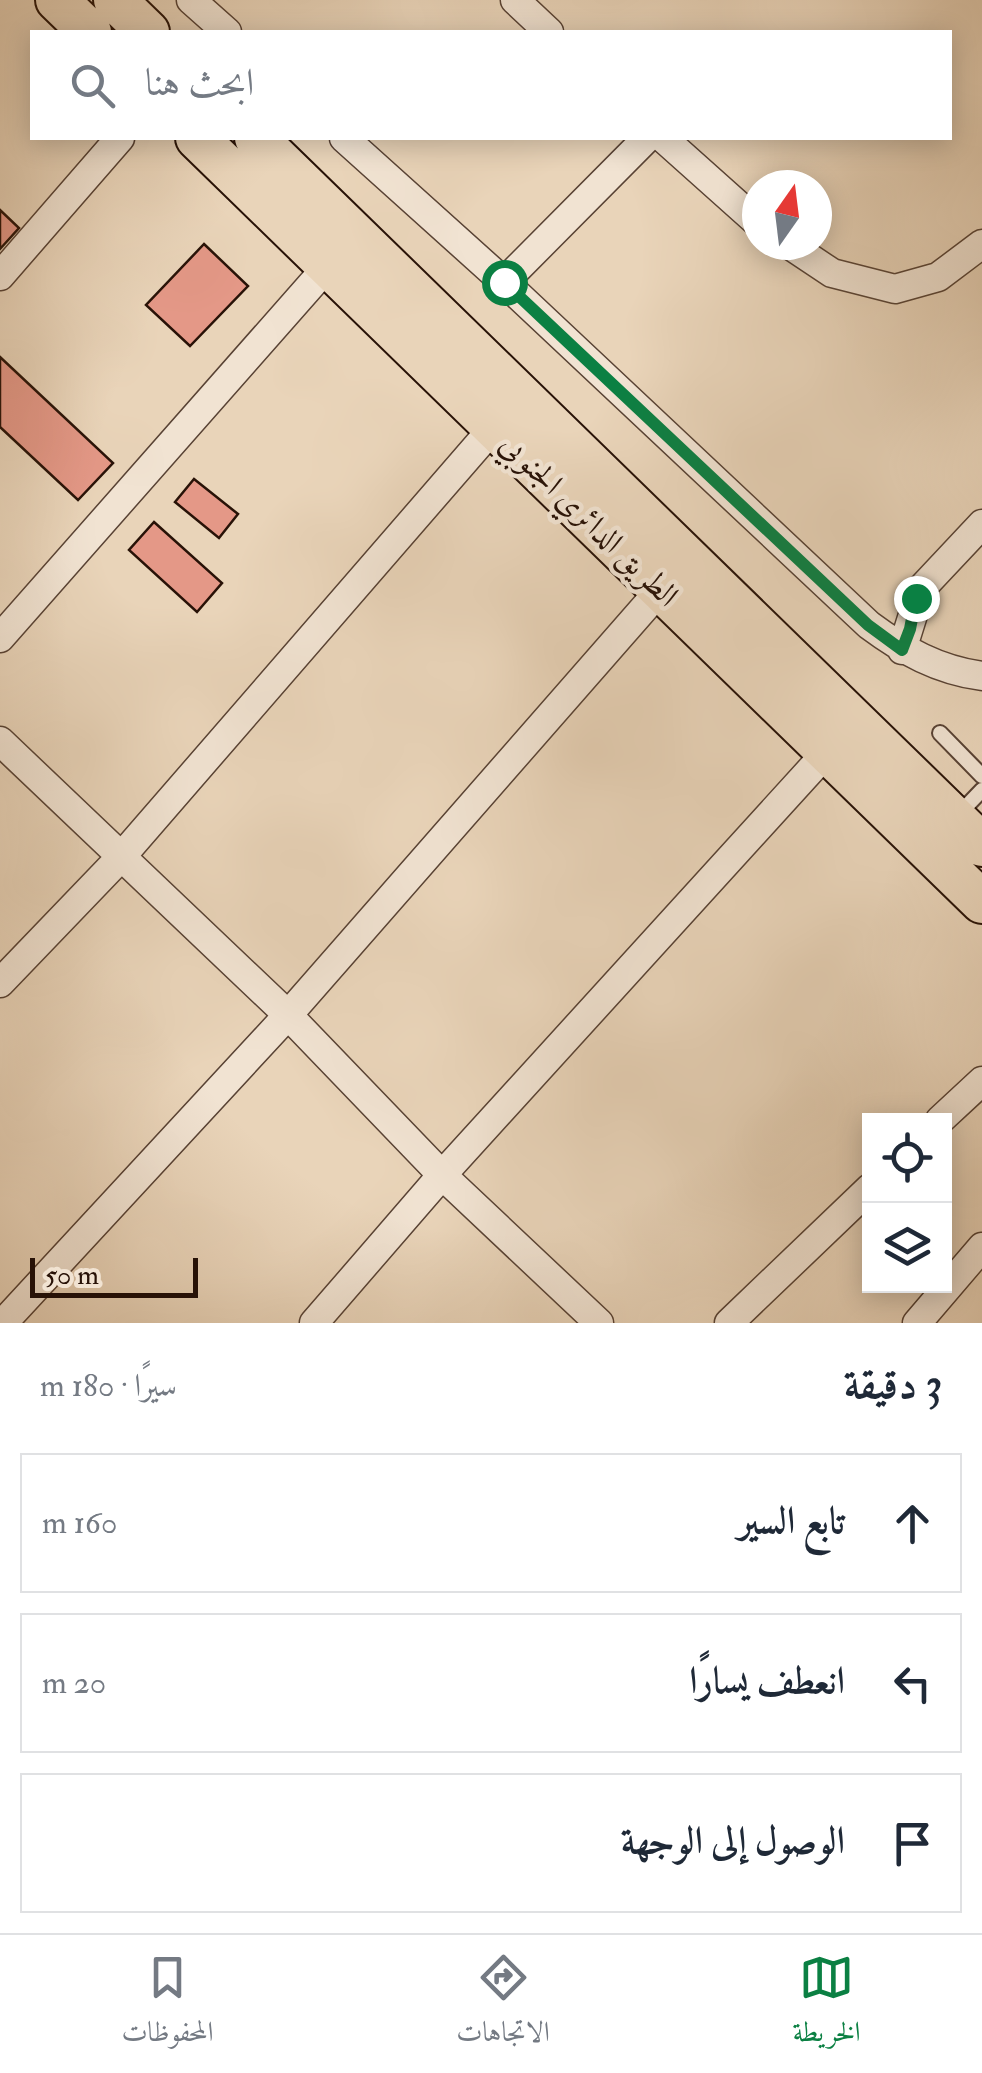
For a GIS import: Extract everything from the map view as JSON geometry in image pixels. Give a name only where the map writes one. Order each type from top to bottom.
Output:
[{"type":"main road","points":[[57,0],[88,30]]},
{"type":"main road","points":[[114,0],[146,30]]},
{"type":"main road","name":"الطريق الدائري الجنوبي","points":[[199,140],[982,902]]},
{"type":"main road","name":"الطريق الدائري الجنوبي","points":[[258,140],[973,818]]},
{"type":"street","points":[[191,0],[225,30]]},
{"type":"street","points":[[515,0],[547,30]]},
{"type":"street","points":[[0,276],[118,140]]},
{"type":"street","points":[[346,140],[504,282],[868,625],[902,650],[934,664],[982,676]]},
{"type":"street","points":[[504,282],[645,140]]},
{"type":"street","points":[[665,140],[742,209]]},
{"type":"street","points":[[812,260],[832,273],[895,289],[938,277],[982,244]]},
{"type":"street","points":[[0,638],[328,266]]},
{"type":"street","points":[[0,984],[121,857],[492,428]]},
{"type":"street","points":[[902,650],[921,588],[982,524]]},
{"type":"street","points":[[4,1323],[288,1016],[661,590]]},
{"type":"street","points":[[0,741],[288,1016],[442,1175],[599,1323]]},
{"type":"street","points":[[314,1323],[442,1175],[827,752]]},
{"type":"street","points":[[947,1113],[982,1080]]},
{"type":"street","points":[[729,1323],[862,1196]]},
{"type":"street","points":[[917,1323],[982,1247]]},
{"type":"lane","points":[[940,733],[982,776]]},
{"type":"building","points":[[0,210],[19,228],[0,249]]},
{"type":"building","points":[[204,244],[248,286],[190,346],[146,305]]},
{"type":"building","points":[[0,357],[113,463],[78,500],[0,427]]},
{"type":"building","points":[[194,479],[238,514],[219,538],[175,502]]},
{"type":"building","points":[[154,522],[222,583],[197,612],[129,550]]},
{"type":"route","points":[[504,282],[868,625],[902,650],[916,598]]}]
